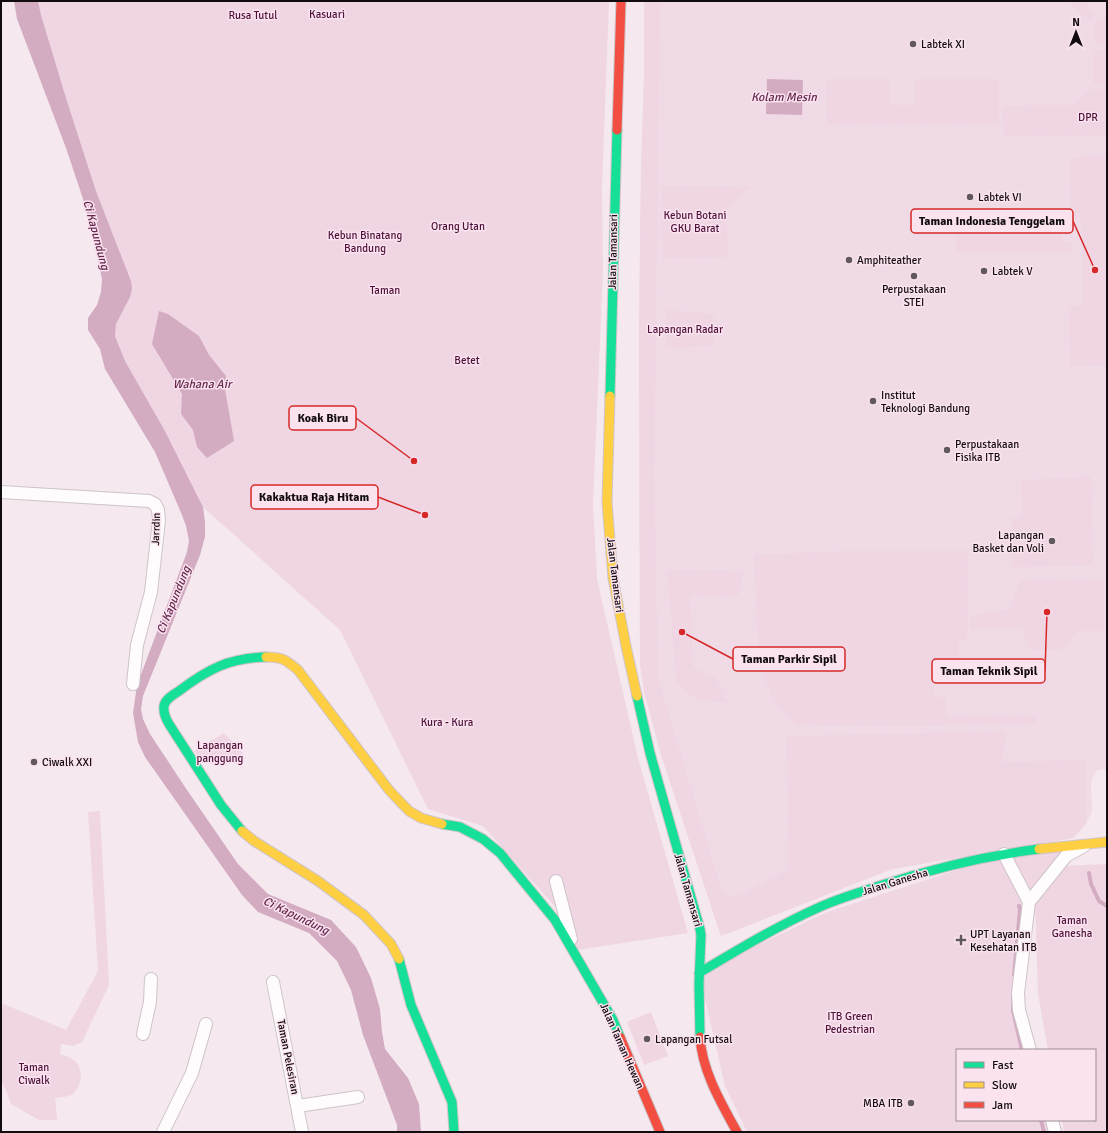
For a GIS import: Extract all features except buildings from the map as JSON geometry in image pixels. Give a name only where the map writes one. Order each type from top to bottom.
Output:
[{"type":"street","name":"Jalan Tamansari","points":[[621,1],[607,502],[613,578],[626,646],[650,753],[700,929],[699,1030],[702,1053],[725,1111],[737,1132]]},
{"type":"street","name":"Jarrdin","points":[[1,492],[149,501],[156,504],[159,520],[151,592],[137,645],[133,684]]},
{"type":"street","name":"Jalan Taman Hewan","points":[[454,1132],[452,1102],[417,1021],[411,1005],[398,956],[391,944],[364,915],[318,881],[254,841],[241,830],[221,805],[169,724],[163,712],[163,706],[166,701],[205,672],[220,664],[243,658],[257,657],[273,657],[286,660],[298,670],[389,790],[409,810],[421,818],[441,824],[460,827],[483,839],[500,853],[555,920],[572,948],[613,1020],[660,1132]]},
{"type":"street","name":"Jalan Ganesha","points":[[699,973],[734,952],[790,922],[826,905],[884,885],[948,867],[1004,854],[1107,842]]},
{"type":"street","points":[[1030,1049],[1019,1010],[1018,993],[1029,902],[1066,856],[1090,843]]},
{"type":"street","points":[[1004,854],[1029,902]]},
{"type":"street","points":[[556,881],[572,948]]},
{"type":"street","points":[[143,1034],[150,1002],[151,979]]},
{"type":"street","name":"Taman Pelesiran","points":[[273,982],[302,1132]]},
{"type":"street","points":[[163,1132],[192,1073],[206,1024]]},
{"type":"street","points":[[298,1106],[358,1097]]},
{"type":"street","points":[[1052,1121],[1055,1132]]},
{"type":"shaded area","name":"Institut Teknologi Bandung","points":[[644,1],[1107,1],[1107,769],[1097,770],[1091,782],[1092,812],[1086,824],[1073,838],[892,869],[721,936],[661,755],[640,665],[639,328]]},
{"type":"green space","name":"Kebun Binatang Bandung","points":[[38,1],[609,1],[602,187],[603,272],[593,503],[597,579],[638,758],[688,933],[577,950],[567,920],[483,826],[428,809],[340,630],[203,507],[165,431],[125,361],[115,336],[115,324],[121,314],[131,281],[96,191],[66,98]]},
{"type":"green space","points":[[644,1],[660,1],[654,473],[658,678],[722,892],[735,897],[789,869],[787,736],[1006,732],[1002,762],[1086,760],[1086,824],[1073,838],[892,869],[721,936],[661,755],[644,692],[640,665],[639,328]]},
{"type":"green space","points":[[1084,2],[1096,14],[1090,21],[1070,3]]},
{"type":"green space","points":[[1099,19],[1107,19],[1107,43],[1094,43],[1094,26]]},
{"type":"green space","points":[[1093,50],[1107,50],[1107,85],[1093,85]]},
{"type":"green space","points":[[826,79],[889,79],[890,105],[915,105],[915,79],[999,79],[999,125],[827,124]]},
{"type":"green space","name":"DPR","points":[[1091,89],[1107,89],[1107,135],[1004,136],[1003,107],[1073,105]]},
{"type":"green space","points":[[1107,156],[1107,365],[1070,366],[1069,306],[1083,305],[1083,252],[1081,218],[1071,214],[1070,158]]},
{"type":"green space","name":"Kebun Botani GKU Barat","points":[[662,186],[750,187],[726,210],[728,257],[663,258]]},
{"type":"green space","points":[[946,216],[1062,216],[1062,242],[1071,242],[1071,252],[956,252],[956,223],[946,223]]},
{"type":"green space","name":"Lapangan Radar","points":[[666,310],[713,314],[714,346],[666,347]]},
{"type":"green space","name":"Lapangan Basket dan Voli","points":[[1091,477],[1093,565],[1012,567],[1012,518],[1022,517],[1021,480]]},
{"type":"green space","points":[[844,551],[968,551],[967,641],[959,641],[959,664],[933,664],[934,697],[945,697],[946,717],[1034,715],[1036,723],[908,726],[796,725],[775,702],[759,667],[754,555]]},
{"type":"green space","points":[[667,570],[743,571],[738,596],[690,595],[693,668],[715,677],[728,703],[694,698],[677,683]]},
{"type":"green space","points":[[1104,580],[1104,631],[1078,631],[1063,649],[1032,650],[1021,629],[970,629],[970,616],[1010,609],[1020,581]]},
{"type":"green space","name":"Lapangan panggung","points":[[224,733],[243,753],[222,767],[204,762],[194,751]]},
{"type":"green space","name":"Taman Ciwalk","points":[[100,811],[109,985],[82,1042],[73,1046],[61,1044],[60,1054],[74,1060],[79,1067],[81,1076],[77,1089],[71,1095],[55,1098],[57,1120],[39,1120],[11,1104],[1,1081],[1,1003],[66,1030],[98,971],[88,812]]},
{"type":"green space","points":[[1065,851],[1033,895],[1006,856]]},
{"type":"green space","name":"ITB Green Pedestrian","points":[[1003,855],[1025,902],[1016,1011],[1026,1049],[956,1049],[956,1121],[1045,1121],[1048,1132],[747,1132],[725,1086],[699,973],[827,912]]},
{"type":"green space","name":"Taman Ganesha","points":[[1107,864],[1107,1132],[1064,1132],[1062,1121],[1096,1121],[1096,1049],[1048,1049],[1038,994],[1035,901],[1063,866]]},
{"type":"green space","name":"Lapangan Futsal","points":[[651,1012],[668,1056],[644,1065],[627,1022]]},
{"type":"water","name":"Ci Kapundung","points":[[14,1],[38,1],[66,98],[96,191],[131,281],[132,289],[130,297],[116,324],[115,336],[125,361],[165,431],[203,507],[205,537],[200,555],[143,696],[141,709],[143,719],[150,734],[238,864],[268,894],[331,920],[356,947],[371,978],[380,1009],[385,1049],[408,1078],[419,1104],[421,1132],[397,1132],[397,1125],[363,1035],[351,990],[337,961],[309,933],[258,912],[242,895],[145,757],[138,742],[133,713],[137,685],[187,552],[189,541],[182,515],[155,452],[105,369],[100,349],[88,330],[88,318],[97,305],[101,292],[102,279],[85,205],[66,148],[17,19]]},
{"type":"water","name":"Kolam Mesin","points":[[767,79],[803,80],[802,115],[766,114]]},
{"type":"water","name":"Wahana Air","points":[[159,311],[168,314],[199,336],[209,355],[226,376],[225,389],[234,441],[207,458],[197,447],[193,430],[181,414],[182,394],[152,344]]},
{"type":"waterway","points":[[1089,873],[1091,884],[1099,901],[1107,906]]},
{"type":"waterway","points":[[1014,975],[1020,910],[1019,906]]},
{"type":"waterway","points":[[1013,994],[1013,1011],[1022,1049]]},
{"type":"waterway","points":[[1041,1121],[1044,1132]]},
{"type":"traffic: fast","points":[[610,396],[617,130]]},
{"type":"traffic: fast","points":[[242,831],[221,805],[169,724],[164,713],[164,706],[170,697],[220,666],[230,662],[266,657]]},
{"type":"traffic: fast","points":[[637,696],[650,753],[700,929],[700,1037]]},
{"type":"traffic: fast","points":[[442,824],[460,827],[483,839],[500,853],[555,920],[613,1020],[620,1037]]},
{"type":"traffic: fast","points":[[699,973],[775,929],[829,903],[938,869],[998,855],[1039,849]]},
{"type":"traffic: fast","points":[[399,959],[411,1005],[452,1102],[454,1132]]},
{"type":"traffic: slow","points":[[610,396],[607,502],[613,578],[637,696]]},
{"type":"traffic: slow","points":[[266,657],[284,660],[298,670],[389,790],[409,811],[421,818],[442,824]]},
{"type":"traffic: slow","points":[[242,831],[254,841],[318,881],[364,915],[391,944],[399,959]]},
{"type":"traffic: slow","points":[[1039,849],[1107,842]]},
{"type":"traffic: jam","points":[[617,130],[621,1]]},
{"type":"traffic: jam","points":[[620,1037],[660,1132]]},
{"type":"traffic: jam","points":[[700,1037],[704,1062],[708,1074],[737,1132]]},
{"type":"place","name":"Labtek XI","points":[[913,44]]},
{"type":"place","name":"Labtek VI","points":[[970,197]]},
{"type":"place","name":"Amphiteather","points":[[849,260]]},
{"type":"place","name":"Taman Indonesia Tenggelam","points":[[1095,270]]},
{"type":"place","name":"Labtek V","points":[[984,271]]},
{"type":"place","name":"Perpustakaan STEI","points":[[914,276]]},
{"type":"place","name":"Institut Teknologi Bandung","points":[[873,401]]},
{"type":"place","name":"Perpustakaan Fisika ITB","points":[[947,450]]},
{"type":"place","name":"Koak Biru","points":[[414,461]]},
{"type":"place","name":"Kakaktua Raja Hitam","points":[[425,515]]},
{"type":"place","name":"Lapangan Basket dan Voli","points":[[1052,541]]},
{"type":"place","name":"Taman Teknik Sipil","points":[[1047,612]]},
{"type":"place","name":"Taman Parkir Sipil","points":[[682,632]]},
{"type":"place","name":"Ciwalk XXI","points":[[34,762]]},
{"type":"place","name":"UPT Layanan Kesehatan ITB","points":[[961,940]]},
{"type":"place","name":"Lapangan Futsal","points":[[647,1039]]},
{"type":"place","name":"MBA ITB","points":[[911,1103]]},
{"type":"park label","name":"Kasuari","points":[[327,14]]},
{"type":"park label","name":"Rusa Tutul","points":[[253,15]]},
{"type":"park label","name":"Orang Utan","points":[[458,226]]},
{"type":"park label","name":"Taman","points":[[385,290]]},
{"type":"park label","name":"Betet","points":[[467,360]]},
{"type":"park label","name":"Kura - Kura","points":[[447,722]]}]
